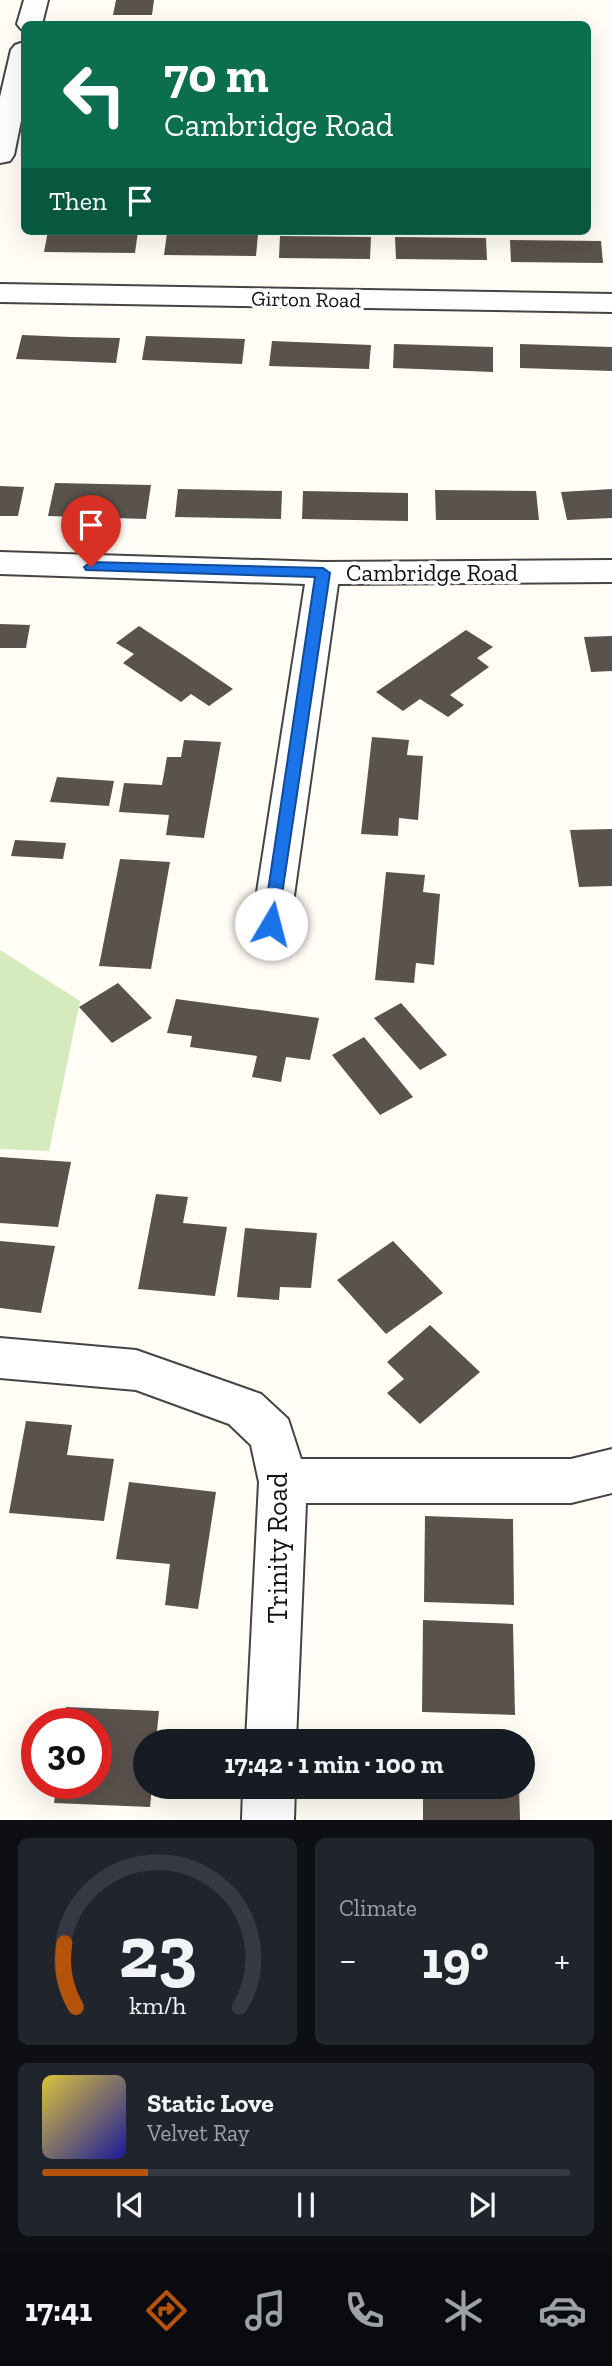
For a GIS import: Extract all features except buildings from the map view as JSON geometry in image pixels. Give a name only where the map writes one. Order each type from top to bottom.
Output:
[{"type":"street","points":[[31,21],[36,0]]},
{"type":"street","points":[[0,155],[21,63]]},
{"type":"street","name":"Girton Road","points":[[0,293],[612,303]]},
{"type":"street","name":"Cambridge Road","points":[[0,563],[323,573],[612,570]]},
{"type":"street","points":[[271,924],[323,573]]},
{"type":"street","name":"Trinity Road","points":[[0,1358],[136,1370],[245,1409],[272,1434],[283,1482],[272,1729]]},
{"type":"street","points":[[283,1482],[345,1479],[571,1481],[612,1471]]},
{"type":"street","points":[[268,1820],[269,1799]]},
{"type":"green space","points":[[0,950],[80,1001],[49,1151],[0,1149]]},
{"type":"route","points":[[91,567],[323,573],[271,924]]}]
